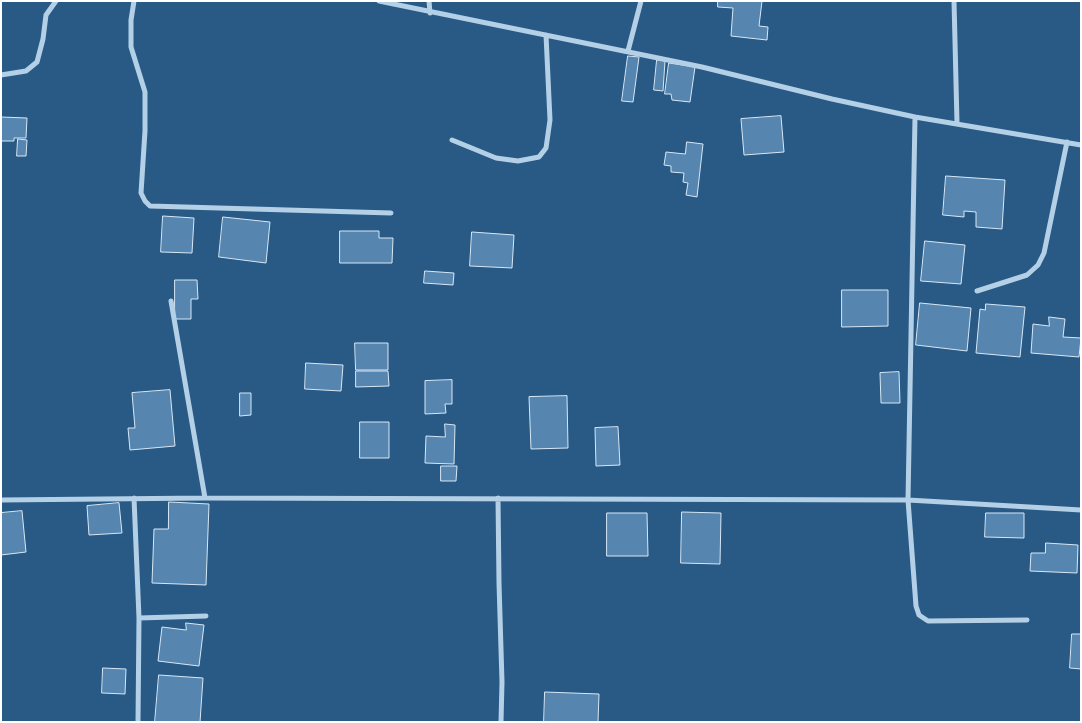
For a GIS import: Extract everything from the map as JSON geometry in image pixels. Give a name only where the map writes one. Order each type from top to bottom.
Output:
[{"type":"street","points":[[1,75],[26,71],[37,62],[43,39],[46,15],[56,1]]},
{"type":"street","points":[[134,1],[130,20],[131,46],[145,92],[145,131],[141,193],[150,206],[391,213]]},
{"type":"street","points":[[379,1],[628,51],[915,116],[1081,146]]},
{"type":"street","points":[[429,1],[430,12]]},
{"type":"street","points":[[628,51],[641,1]]},
{"type":"street","points":[[954,1],[957,123]]},
{"type":"street","points":[[452,140],[496,158],[518,161],[539,157],[546,148],[550,120],[546,35]]},
{"type":"street","points":[[915,116],[908,500],[916,606],[919,615],[928,621],[1027,620]]},
{"type":"street","points":[[977,291],[1027,275],[1038,265],[1044,253],[1067,142]]},
{"type":"street","points":[[172,301],[206,498]]},
{"type":"street","points":[[134,498],[139,618],[138,722]]},
{"type":"street","points":[[498,498],[502,682],[501,722]]},
{"type":"street","points":[[1,500],[498,498],[908,500],[1081,510]]},
{"type":"street","points":[[139,618],[206,616]]},
{"type":"building","points":[[718,1],[762,1],[759,26],[768,27],[767,40],[731,36],[733,8],[718,7]]},
{"type":"building","points":[[628,56],[639,57],[633,102],[622,101]]},
{"type":"building","points":[[657,60],[665,61],[663,91],[654,90]]},
{"type":"building","points":[[669,63],[695,67],[690,102],[672,100],[671,94],[665,94]]},
{"type":"building","points":[[781,116],[784,152],[744,155],[741,119]]},
{"type":"building","points":[[1,117],[27,118],[26,138],[14,138],[14,141],[1,141]]},
{"type":"building","points":[[18,139],[27,140],[26,156],[17,156]]},
{"type":"building","points":[[687,142],[703,144],[697,197],[686,195],[688,183],[683,182],[684,173],[671,172],[671,166],[664,165],[666,152],[685,154]]},
{"type":"building","points":[[946,176],[1005,180],[1002,229],[976,227],[976,212],[964,211],[964,217],[943,215]]},
{"type":"building","points":[[163,216],[194,218],[192,253],[161,252]]},
{"type":"building","points":[[223,217],[270,222],[266,263],[219,257]]},
{"type":"building","points":[[340,231],[379,231],[379,238],[393,238],[392,263],[340,263]]},
{"type":"building","points":[[472,232],[514,235],[512,268],[470,266]]},
{"type":"building","points":[[925,241],[965,245],[961,284],[921,281]]},
{"type":"building","points":[[425,271],[454,273],[453,285],[424,283]]},
{"type":"building","points":[[175,280],[197,280],[198,299],[191,299],[191,319],[175,319]]},
{"type":"building","points":[[842,290],[888,290],[888,326],[842,327]]},
{"type":"building","points":[[920,303],[971,308],[967,351],[916,345]]},
{"type":"building","points":[[986,304],[1025,307],[1020,357],[976,353],[980,309],[985,310]]},
{"type":"building","points":[[1049,317],[1065,319],[1063,337],[1081,338],[1079,357],[1031,353],[1033,324],[1049,326]]},
{"type":"building","points":[[355,343],[388,343],[388,370],[356,370]]},
{"type":"building","points":[[306,363],[343,365],[341,391],[305,389]]},
{"type":"building","points":[[356,371],[388,371],[389,386],[356,387]]},
{"type":"building","points":[[899,372],[900,403],[881,403],[880,373]]},
{"type":"building","points":[[452,380],[452,404],[445,404],[446,413],[425,414],[425,381]]},
{"type":"building","points":[[170,390],[175,446],[130,450],[128,428],[135,428],[132,393]]},
{"type":"building","points":[[240,393],[251,393],[251,415],[240,416]]},
{"type":"building","points":[[567,396],[568,448],[531,449],[529,397]]},
{"type":"building","points":[[360,422],[389,422],[389,458],[360,458]]},
{"type":"building","points":[[445,424],[455,425],[454,464],[425,463],[426,436],[445,437]]},
{"type":"building","points":[[618,427],[620,465],[596,466],[595,428]]},
{"type":"building","points":[[441,466],[457,466],[456,481],[441,481]]},
{"type":"building","points":[[169,502],[209,504],[206,585],[152,583],[154,529],[168,529]]},
{"type":"building","points":[[119,503],[122,533],[89,535],[87,506]]},
{"type":"building","points":[[22,511],[26,552],[1,555],[1,513]]},
{"type":"building","points":[[682,512],[721,513],[720,564],[681,563]]},
{"type":"building","points":[[607,513],[647,513],[648,556],[607,556]]},
{"type":"building","points":[[986,513],[1024,513],[1024,538],[985,537]]},
{"type":"building","points":[[1046,543],[1078,545],[1077,573],[1030,571],[1031,553],[1045,553]]},
{"type":"building","points":[[186,623],[204,625],[199,666],[158,661],[162,627],[186,630]]},
{"type":"building","points":[[1072,634],[1081,634],[1081,669],[1070,668]]},
{"type":"building","points":[[103,668],[126,669],[125,694],[102,693]]},
{"type":"building","points":[[159,675],[203,678],[200,722],[155,722]]},
{"type":"building","points":[[545,692],[599,694],[598,722],[544,722]]}]
